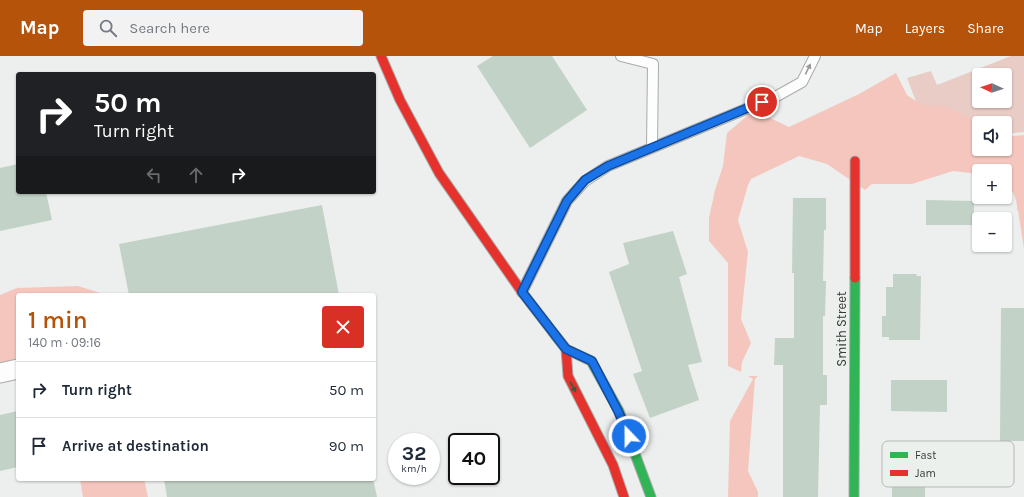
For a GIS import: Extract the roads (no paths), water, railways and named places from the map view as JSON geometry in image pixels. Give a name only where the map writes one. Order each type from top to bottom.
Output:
[{"type":"street","points":[[382,56],[400,100],[439,173],[522,292],[566,349],[592,361],[618,411],[651,497]]},
{"type":"street","name":"Smith Street","points":[[854,497],[855,161]]},
{"type":"street","points":[[566,349],[568,376],[613,465],[624,497]]},
{"type":"street","points":[[0,373],[16,370]]},
{"type":"lane","points":[[621,56],[654,60],[652,147]]},
{"type":"lane","points":[[522,292],[567,201],[585,180],[608,166],[777,96],[802,82],[815,56]]}]
